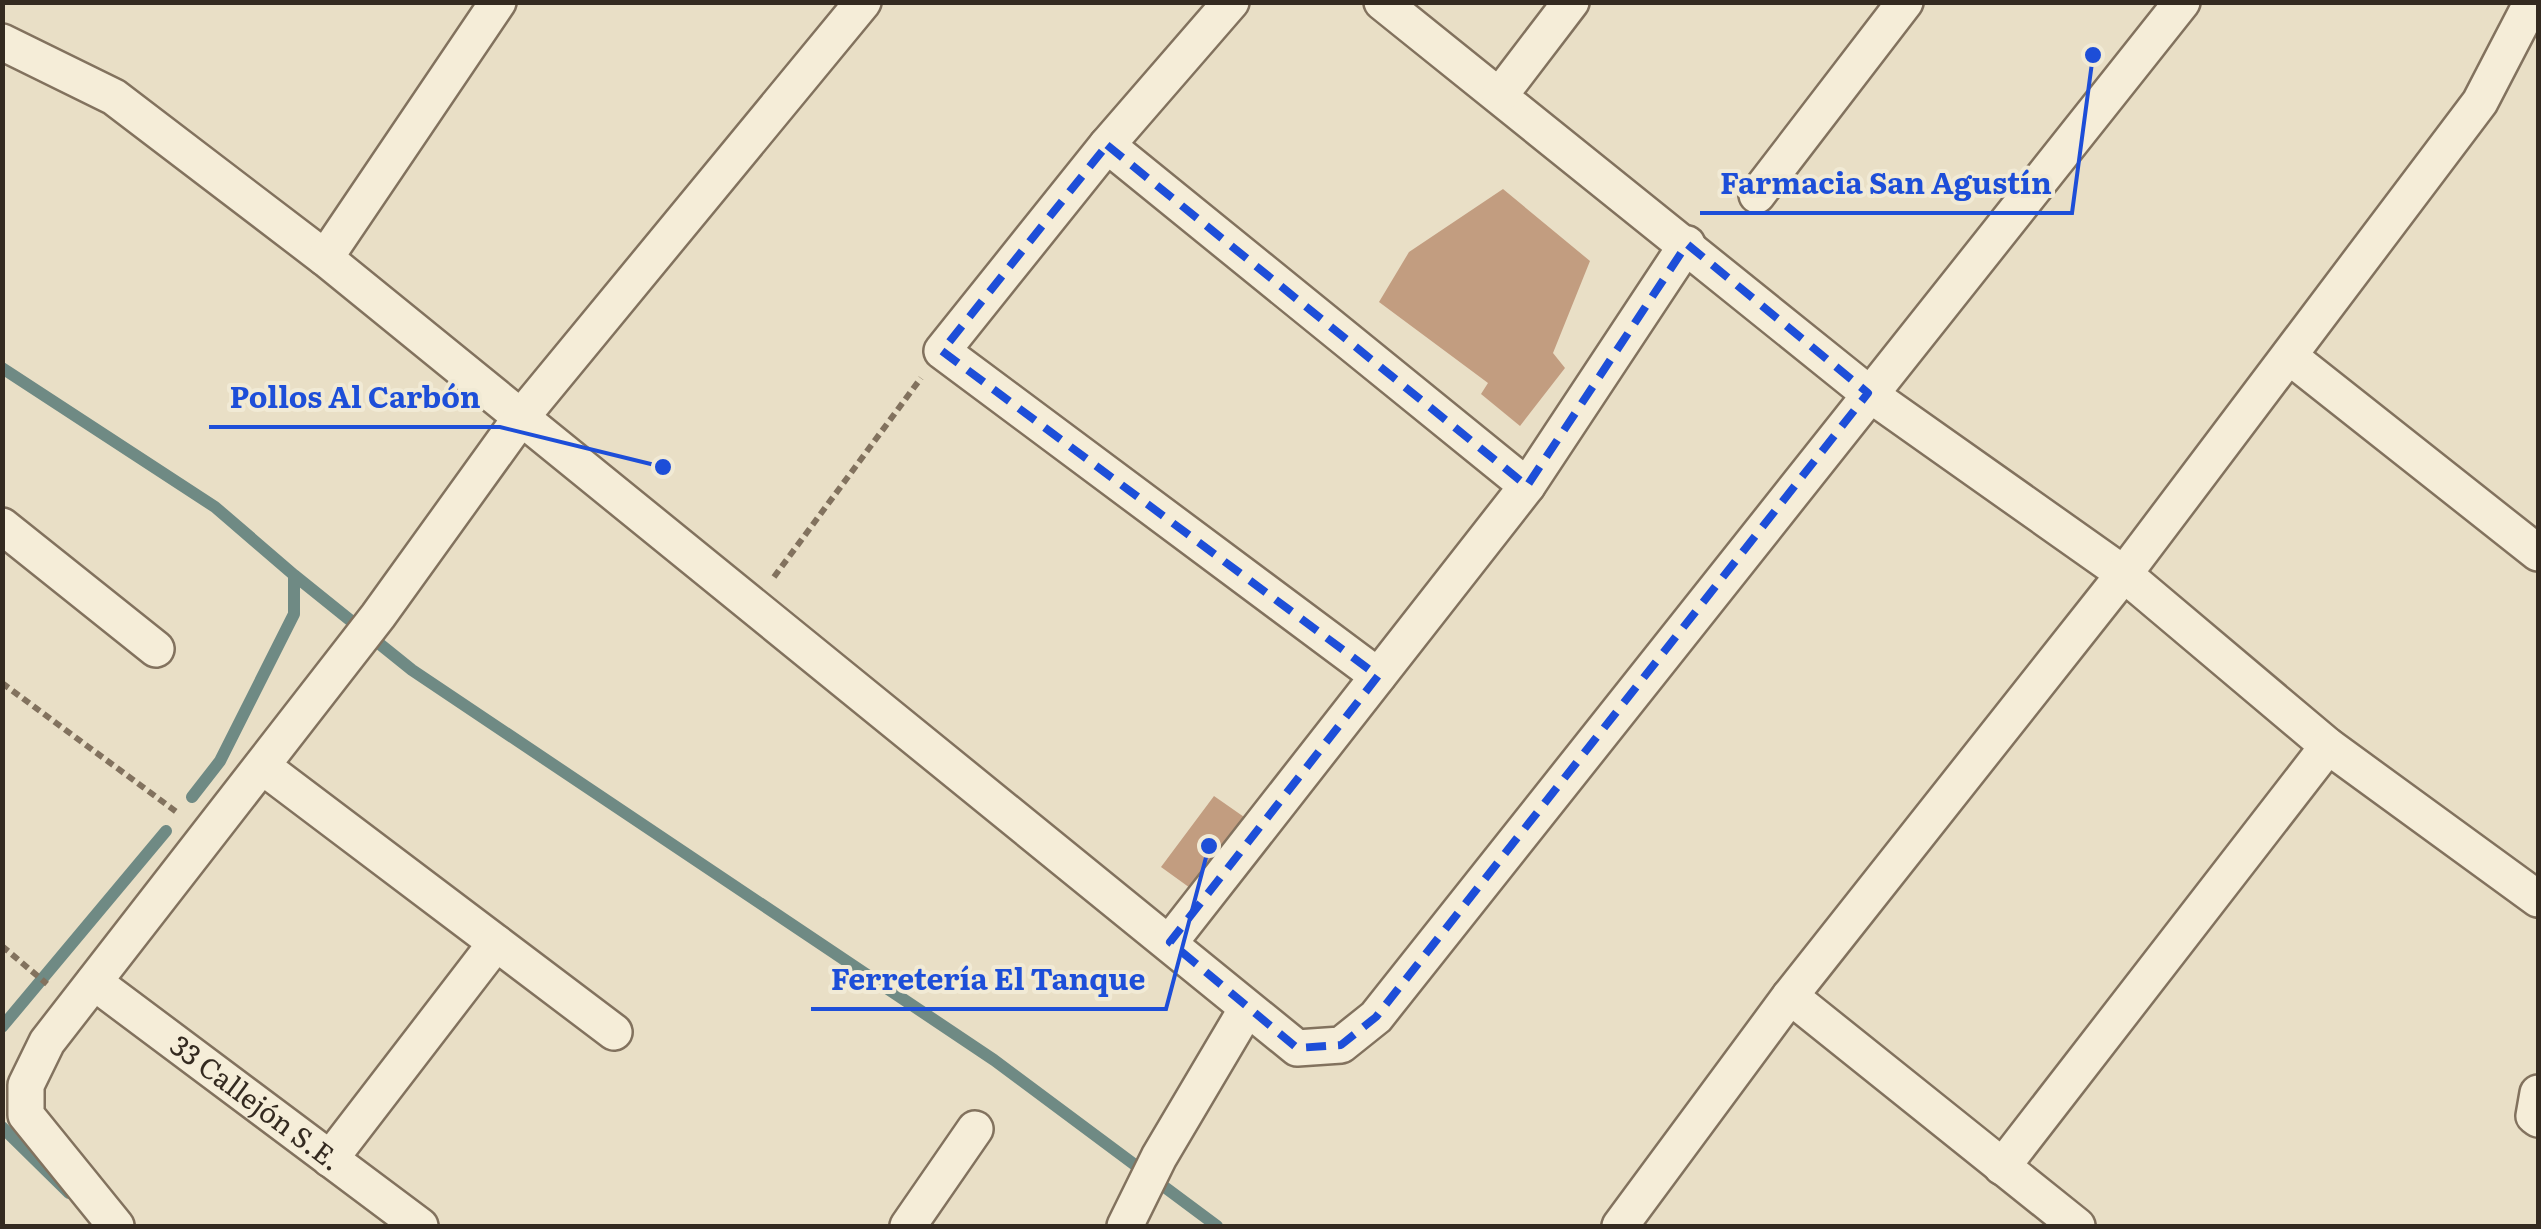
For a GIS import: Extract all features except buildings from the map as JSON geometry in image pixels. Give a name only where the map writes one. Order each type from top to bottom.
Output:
[{"type":"street","points":[[325,258],[498,2]]},
{"type":"street","points":[[116,1226],[26,1115],[26,1085],[47,1042],[378,616],[522,416],[863,2]]},
{"type":"street","points":[[1231,2],[1107,145],[942,351],[1378,676]]},
{"type":"street","points":[[1382,2],[1868,393],[2124,574],[2328,746],[2538,898]]},
{"type":"street","points":[[1500,95],[1571,2]]},
{"type":"street","points":[[1757,194],[1906,2]]},
{"type":"street","points":[[2,42],[114,97],[325,258],[1170,942],[1246,1010],[1298,1048],[1341,1045],[1376,1016],[2182,2]]},
{"type":"street","points":[[1620,1226],[1790,996],[2124,574],[2480,102],[2532,2]]},
{"type":"street","points":[[1107,145],[1528,486]]},
{"type":"street","points":[[1170,942],[1528,486],[1686,244]]},
{"type":"street","points":[[2289,356],[2533,536]]},
{"type":"street","points":[[2,526],[156,649]]},
{"type":"street","points":[[2002,1167],[2328,746]]},
{"type":"street","points":[[262,766],[614,1032]]},
{"type":"street","points":[[330,1160],[496,943]]},
{"type":"street","name":"33 Callejón S.E.","points":[[94,982],[420,1226]]},
{"type":"street","points":[[1790,996],[2077,1226]]},
{"type":"street","points":[[1125,1226],[1246,1010]]},
{"type":"street","points":[[2538,1093],[2534,1116],[2538,1120]]},
{"type":"street","points":[[908,1226],[975,1129]]},
{"type":"path","points":[[755,608],[795,544],[942,351]]},
{"type":"path","points":[[2,683],[168,806]]},
{"type":"path","points":[[2,946],[52,988]]},
{"type":"highlighted area","points":[[1107,145],[1527,486],[1687,244],[1868,393],[1376,1017],[1341,1045],[1297,1048],[1170,942],[1378,676],[942,351]]},
{"type":"waterway","points":[[2,368],[215,507],[294,575],[294,614],[220,761],[192,797]]},
{"type":"waterway","points":[[294,575],[412,670],[994,1060],[1217,1226]]},
{"type":"waterway","points":[[2,1027],[166,831]]},
{"type":"waterway","points":[[2,1127],[69,1193]]},
{"type":"place","name":"Farmacia San Agustín","points":[[2093,55]]},
{"type":"place","name":"Pollos Al Carbón","points":[[663,467]]},
{"type":"place","name":"Ferretería El Tanque","points":[[1209,846]]}]
